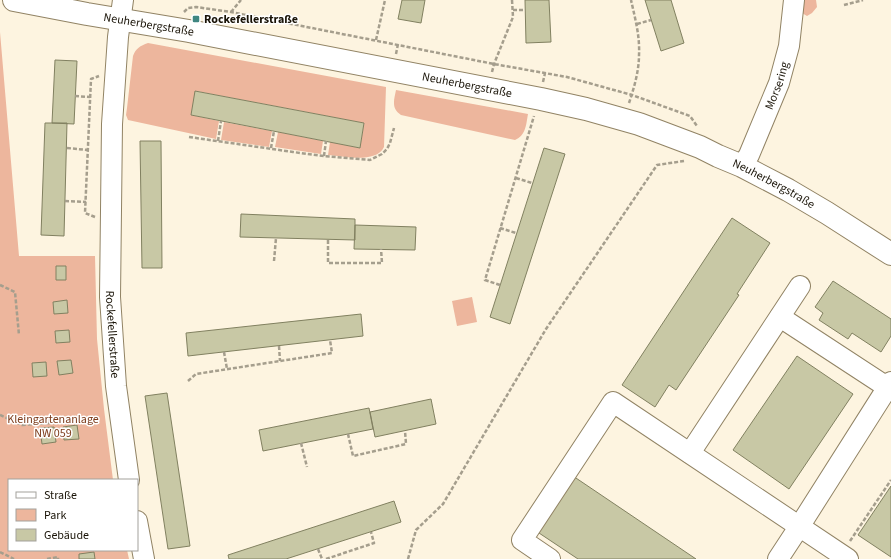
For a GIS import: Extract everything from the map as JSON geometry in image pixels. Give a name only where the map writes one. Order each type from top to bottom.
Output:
[{"type":"main road","name":"Neuherbergstraße","points":[[14,0],[122,10],[189,31],[540,99],[586,109],[639,124],[700,146],[718,156],[742,166],[788,190],[827,213],[891,254]]},
{"type":"street","name":"Morsering","points":[[742,166],[749,155],[779,83],[789,46],[794,0]]},
{"type":"street","name":"Rockefellerstraße","points":[[122,10],[118,37],[112,124],[110,297],[116,386],[129,479]]},
{"type":"street","points":[[690,453],[800,286]]},
{"type":"street","points":[[778,559],[889,384],[780,317]]},
{"type":"street","points":[[550,559],[522,540],[613,402],[845,557]]},
{"type":"street","points":[[138,526],[144,559]]},
{"type":"path","points":[[231,12],[241,0]]},
{"type":"path","points":[[376,40],[386,0]]},
{"type":"path","points":[[494,64],[513,17],[512,0]]},
{"type":"path","points":[[631,0],[637,24],[640,54],[632,95]]},
{"type":"path","points":[[844,5],[863,0]]},
{"type":"path","points":[[183,12],[188,8],[196,7],[231,12],[567,77],[632,95],[690,116],[697,127]]},
{"type":"path","points":[[512,10],[525,10]]},
{"type":"path","points":[[637,24],[651,20]]},
{"type":"path","points":[[111,225],[85,213],[91,79],[116,69]]},
{"type":"path","points":[[75,96],[90,97]]},
{"type":"path","points":[[500,285],[485,280],[536,109]]},
{"type":"path","points":[[218,142],[221,121]]},
{"type":"path","points":[[189,137],[324,156],[370,160],[382,154],[387,149],[394,128]]},
{"type":"path","points":[[271,148],[274,131]]},
{"type":"path","points":[[324,156],[326,141]]},
{"type":"path","points":[[66,148],[88,150]]},
{"type":"path","points":[[408,559],[416,530],[443,504],[546,328],[657,165],[685,161]]},
{"type":"path","points":[[516,178],[532,183]]},
{"type":"path","points":[[65,201],[86,202]]},
{"type":"path","points":[[500,228],[516,233]]},
{"type":"path","points":[[274,261],[276,238]]},
{"type":"path","points":[[328,240],[328,263],[382,262],[381,249]]},
{"type":"path","points":[[0,285],[15,292],[19,335]]},
{"type":"path","points":[[188,381],[196,374],[332,354],[330,340]]},
{"type":"path","points":[[278,346],[280,361]]},
{"type":"path","points":[[224,352],[227,369]]},
{"type":"path","points":[[0,415],[22,425],[66,422]]},
{"type":"path","points":[[348,434],[353,456],[406,444],[405,431]]},
{"type":"path","points":[[302,444],[307,467]]},
{"type":"path","points":[[845,557],[891,480]]},
{"type":"path","points":[[326,559],[374,543],[371,532]]},
{"type":"path","points":[[318,549],[322,559]]},
{"type":"path","points":[[0,552],[14,559]]},
{"type":"path","points":[[47,559],[58,557],[58,559]]},
{"type":"green space","points":[[802,0],[816,0],[817,7],[807,16],[802,13]]},
{"type":"green space","name":"Kleingartenanlage NW 059","points":[[0,32],[19,256],[95,256],[97,339],[113,479],[8,479],[8,551],[127,551],[129,559],[0,559]]},
{"type":"green space","points":[[148,43],[386,87],[384,147],[374,156],[367,157],[359,158],[328,155],[330,142],[360,148],[364,123],[196,91],[191,115],[219,121],[216,139],[128,120],[126,115],[133,56],[135,51]]},
{"type":"green space","points":[[396,90],[528,114],[526,126],[519,138],[515,140],[401,115],[394,107]]},
{"type":"green space","points":[[224,122],[272,131],[269,147],[221,140]]},
{"type":"green space","points":[[278,132],[323,141],[321,154],[275,147]]},
{"type":"green space","points":[[472,297],[477,322],[457,326],[452,301]]},
{"type":"building","points":[[402,0],[425,0],[421,23],[398,19]]},
{"type":"building","points":[[525,0],[549,0],[551,42],[526,43]]},
{"type":"building","points":[[645,0],[671,0],[684,43],[661,51]]},
{"type":"building","points":[[55,60],[77,61],[74,124],[52,123]]},
{"type":"building","points":[[195,91],[364,123],[360,148],[191,115]]},
{"type":"building","points":[[45,123],[67,123],[64,236],[41,235]]},
{"type":"building","points":[[140,141],[161,141],[162,268],[142,268]]},
{"type":"building","points":[[544,148],[565,154],[510,324],[490,317]]},
{"type":"building","points":[[241,214],[355,219],[355,240],[240,237]]},
{"type":"building","points":[[732,218],[770,243],[737,294],[739,295],[676,390],[669,385],[655,407],[622,385]]},
{"type":"building","points":[[355,225],[416,227],[415,250],[354,249]]},
{"type":"building","points":[[56,266],[66,266],[66,280],[56,280]]},
{"type":"building","points":[[833,281],[891,319],[891,336],[881,352],[852,333],[848,339],[819,320],[823,313],[815,307]]},
{"type":"building","points":[[67,300],[68,313],[54,314],[53,302]]},
{"type":"building","points":[[361,314],[363,336],[188,356],[186,333]]},
{"type":"building","points":[[69,330],[70,342],[56,343],[55,331]]},
{"type":"building","points":[[797,356],[853,394],[789,489],[733,450]]},
{"type":"building","points":[[71,360],[73,373],[59,375],[57,361]]},
{"type":"building","points":[[46,362],[47,376],[33,377],[32,363]]},
{"type":"building","points":[[167,393],[190,546],[168,549],[145,396]]},
{"type":"building","points":[[431,399],[436,424],[375,437],[370,412]]},
{"type":"building","points":[[369,408],[373,429],[263,451],[259,430]]},
{"type":"building","points":[[77,425],[79,439],[64,440],[63,427]]},
{"type":"building","points":[[54,427],[56,442],[42,444],[40,428]]},
{"type":"building","points":[[570,474],[696,559],[578,559],[533,529]]},
{"type":"building","points":[[891,486],[891,557],[858,535]]},
{"type":"building","points":[[394,501],[401,522],[286,559],[229,559],[228,555]]},
{"type":"building","points":[[94,552],[95,559],[79,559],[79,554]]},
{"type":"place","name":"Rockefellerstraße","points":[[196,19]]}]
